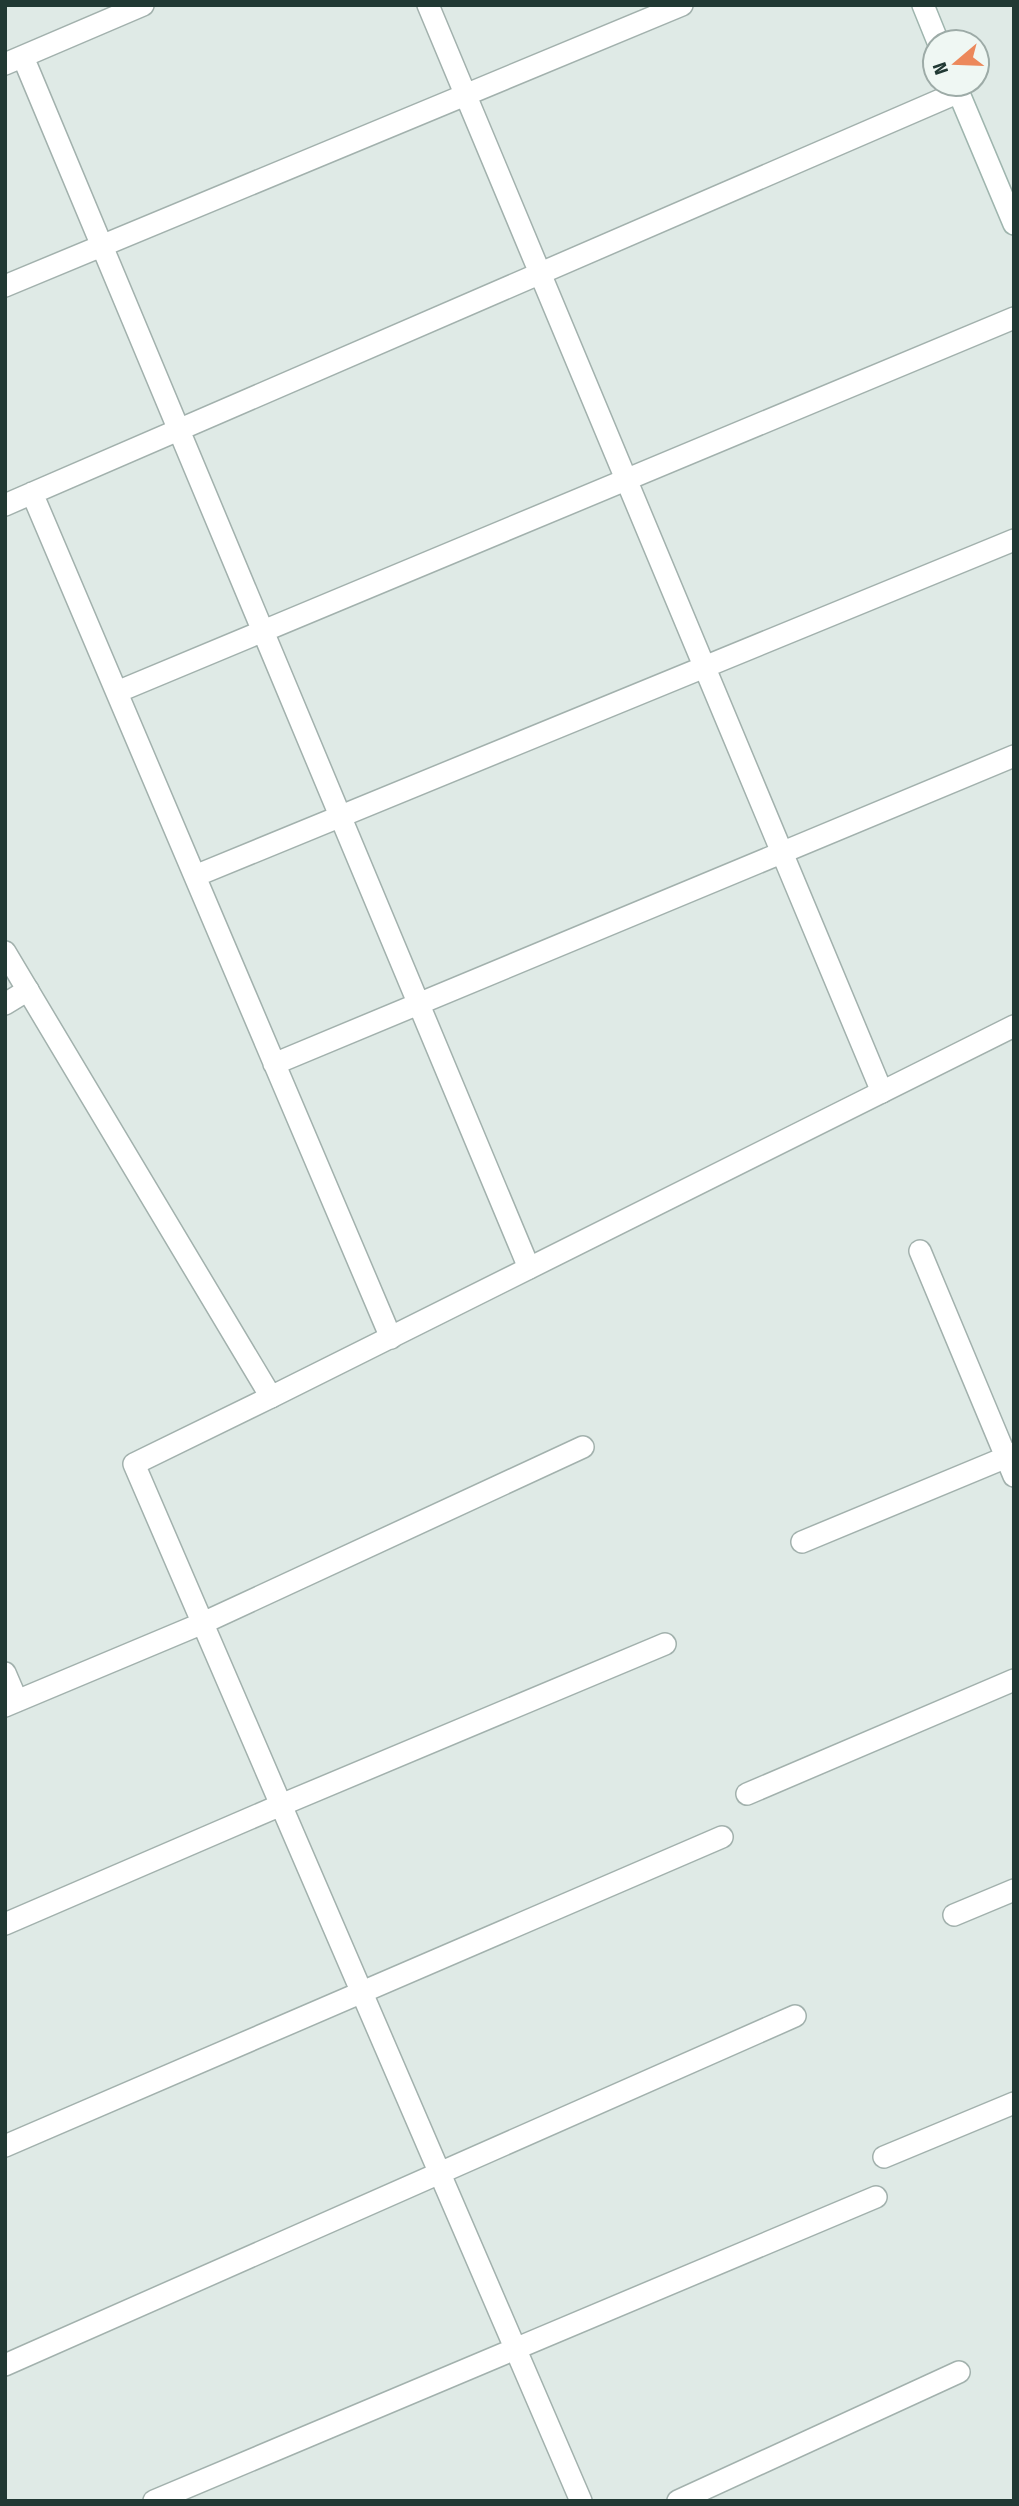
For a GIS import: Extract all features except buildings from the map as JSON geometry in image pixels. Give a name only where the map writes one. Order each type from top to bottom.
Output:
[{"type":"street","points":[[143,5],[14,60],[102,246],[529,1268]]},
{"type":"street","points":[[428,5],[882,1092]]},
{"type":"street","points":[[5,286],[682,5]]},
{"type":"street","points":[[923,5],[932,28]]},
{"type":"street","points":[[5,505],[934,98]]},
{"type":"street","points":[[961,98],[1014,224]]},
{"type":"street","points":[[117,692],[1014,318]]},
{"type":"street","points":[[32,493],[391,1338]]},
{"type":"street","points":[[195,876],[1014,540]]},
{"type":"street","points":[[274,1064],[1014,756]]},
{"type":"street","points":[[5,953],[271,1397]]},
{"type":"street","points":[[5,1004],[28,990]]},
{"type":"street","points":[[581,2501],[134,1464],[1014,1026]]},
{"type":"street","points":[[802,1542],[1011,1462],[920,1251]]},
{"type":"street","points":[[5,1673],[11,1703],[203,1623],[583,1447]]},
{"type":"street","points":[[5,1924],[665,1644]]},
{"type":"street","points":[[747,1794],[1014,1680]]},
{"type":"street","points":[[5,2146],[722,1837]]},
{"type":"street","points":[[954,1915],[1014,1890]]},
{"type":"street","points":[[5,2365],[795,2017]]},
{"type":"street","points":[[884,2157],[1014,2103]]},
{"type":"street","points":[[154,2501],[516,2351],[876,2197]]},
{"type":"street","points":[[678,2501],[959,2372]]}]
